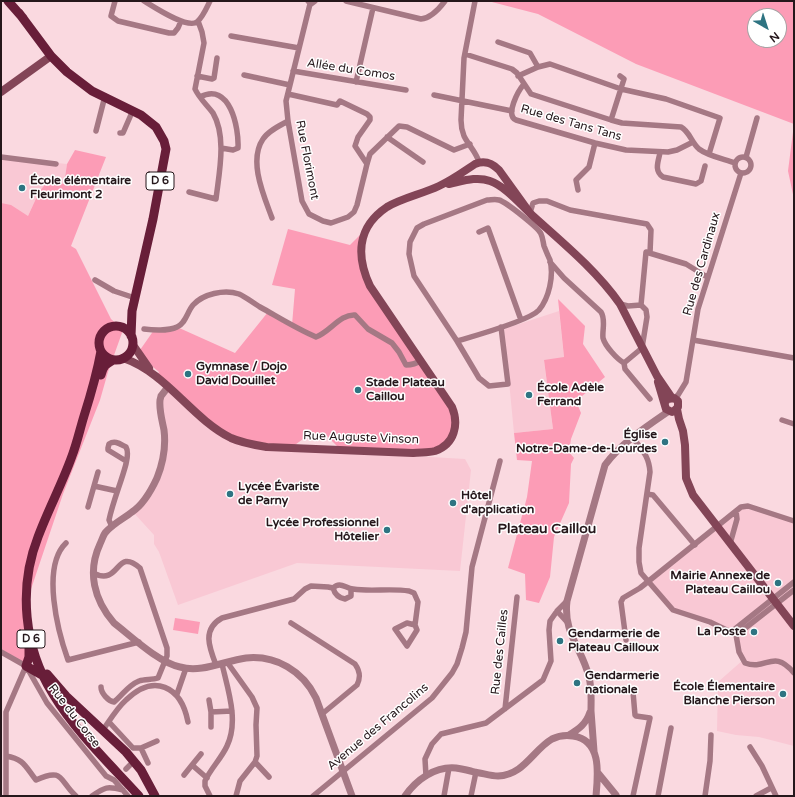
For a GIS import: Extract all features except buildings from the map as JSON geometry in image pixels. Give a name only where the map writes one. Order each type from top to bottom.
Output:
[{"type":"main road","name":"D 6","points":[[11,2],[51,56]]},
{"type":"main road","name":"D 6","points":[[19,13],[62,59],[104,96],[142,115],[156,127],[164,141],[166,149],[153,219],[132,311],[132,341]]},
{"type":"main road","points":[[1,92],[51,56],[56,56],[83,82],[104,96]]},
{"type":"main road","name":"Rue Auguste Vinson","points":[[440,186],[477,163],[485,162],[492,164],[506,178],[531,215]]},
{"type":"main road","points":[[476,178],[473,170],[477,163]]},
{"type":"main road","name":"Rue Auguste Vinson","points":[[124,358],[142,366],[213,426],[232,438],[248,444],[267,447],[413,453],[434,451],[442,447],[449,442],[454,433],[456,424],[452,407],[370,286],[361,263],[362,243],[368,227],[387,207],[440,186],[476,178],[492,181],[505,190],[545,231],[599,278],[620,304],[657,376]]},
{"type":"main road","points":[[492,181],[499,182],[506,178]]},
{"type":"main road","points":[[116,327],[125,329],[132,341],[128,355],[124,358],[113,360],[108,358],[101,351],[100,342],[103,333],[107,329],[116,327],[125,321],[132,311]]},
{"type":"main road","name":"Rue Auguste Vinson","points":[[132,341],[155,376]]},
{"type":"main road","name":"D 6","points":[[101,351],[98,367],[73,455],[37,538],[31,559],[26,582],[28,628],[36,658],[64,712],[139,796]]},
{"type":"main road","name":"D 6","points":[[113,360],[106,364],[102,369],[77,458],[35,560],[31,582],[30,604],[34,640],[44,674],[64,705],[146,796]]},
{"type":"main road","points":[[657,376],[667,390],[671,405]]},
{"type":"main road","points":[[657,376],[684,431],[686,475],[690,488],[698,504],[794,626]]},
{"type":"main road","points":[[28,628],[29,658],[26,666],[44,674],[134,761],[141,770],[155,796]]},
{"type":"street","points":[[115,1],[111,16],[118,21],[174,33],[181,21]]},
{"type":"street","points":[[144,1],[181,21],[191,24],[198,21],[210,1]]},
{"type":"street","points":[[346,1],[424,19],[434,14],[445,1]]},
{"type":"street","points":[[475,1],[465,54],[461,100],[462,130],[475,152],[477,163]]},
{"type":"street","name":"Rue Florimont","points":[[311,2],[286,101],[302,201],[309,214],[331,223],[348,217],[354,212],[370,154],[396,128],[403,126],[454,150],[470,144]]},
{"type":"street","points":[[356,82],[373,8]]},
{"type":"street","points":[[189,192],[216,199],[221,148],[221,140],[216,120],[195,88],[204,43],[198,21]]},
{"type":"street","points":[[231,36],[299,48]]},
{"type":"street","points":[[498,42],[530,54],[538,67]]},
{"type":"street","points":[[465,54],[512,69],[531,94],[622,123],[681,126],[686,130],[700,150],[735,163]]},
{"type":"street","points":[[198,76],[212,79],[214,78],[217,58]]},
{"type":"street","points":[[518,76],[538,67],[550,64],[621,89],[666,99],[720,118],[709,154]]},
{"type":"street","name":"Allée du Comos","points":[[294,71],[406,90]]},
{"type":"street","points":[[244,75],[290,85]]},
{"type":"street","points":[[611,120],[624,79],[620,76]]},
{"type":"street","name":"Rue des Tans Tans","points":[[524,84],[518,90],[512,111],[512,116],[516,120],[595,144],[626,150],[660,153],[677,150],[693,142]]},
{"type":"street","points":[[200,97],[212,93],[221,97],[227,103],[232,113],[237,131],[238,148],[233,150],[221,148]]},
{"type":"street","points":[[288,94],[338,105],[340,101],[367,114],[370,117],[370,120],[358,137],[355,146],[367,164]]},
{"type":"street","points":[[434,95],[512,111]]},
{"type":"street","points":[[96,131],[104,96]]},
{"type":"street","points":[[120,133],[123,134],[133,110]]},
{"type":"street","points":[[746,157],[758,118]]},
{"type":"street","points":[[272,218],[260,185],[257,159],[258,151],[263,138],[288,120]]},
{"type":"street","points":[[387,137],[423,162]]},
{"type":"street","points":[[578,190],[576,180],[589,167],[595,144]]},
{"type":"street","points":[[660,153],[657,170],[663,177],[696,184],[701,181],[705,166]]},
{"type":"street","points":[[1,157],[56,164]]},
{"type":"street","points":[[746,157],[750,159],[752,166],[748,172],[741,173],[736,169],[735,163],[737,159],[746,157]]},
{"type":"street","name":"Rue des Cardinaux","points":[[671,405],[686,382],[698,309],[741,173]]},
{"type":"street","points":[[457,341],[521,320],[534,314],[539,310],[546,298],[549,288],[551,270],[550,261],[544,245],[545,231],[534,226],[508,205],[495,199],[487,200],[417,228],[410,242],[409,254],[413,271],[479,378],[484,384],[489,386],[508,384],[501,327]]},
{"type":"street","points":[[534,226],[531,215],[533,203],[539,201],[547,201],[570,210],[647,224],[652,230],[650,253]]},
{"type":"street","points":[[479,232],[488,228],[521,320]]},
{"type":"street","points":[[641,305],[646,252],[686,264],[707,277]]},
{"type":"street","points":[[550,261],[564,278],[602,312],[604,316],[603,338],[605,343],[619,360],[624,363],[625,369],[650,399]]},
{"type":"street","points":[[95,280],[114,291],[135,298]]},
{"type":"street","points":[[144,329],[154,330],[177,328],[193,306],[202,298],[222,292],[239,294],[268,312],[316,337],[326,332],[343,318],[349,315],[355,315],[368,329],[392,343],[406,365],[412,365],[421,360]]},
{"type":"street","points":[[620,304],[628,306],[641,305],[646,310],[642,348],[624,363]]},
{"type":"street","points":[[693,340],[794,358]]},
{"type":"street","points":[[168,387],[161,396],[160,400],[165,446],[157,477],[150,492],[143,502],[133,512],[105,533],[98,548],[93,574],[96,594],[109,618],[114,623],[165,662],[186,668],[221,664],[246,658],[255,658],[271,660],[289,667],[298,673],[309,687],[322,714],[352,796]]},
{"type":"street","points":[[667,390],[674,391],[683,387]]},
{"type":"street","points":[[596,796],[598,773],[594,751],[591,710],[592,693],[588,671],[567,622],[567,601],[605,466],[616,452],[671,405]]},
{"type":"street","points":[[782,420],[794,424]]},
{"type":"street","points":[[633,438],[646,454],[650,472],[642,524],[639,562],[641,573],[673,610],[710,622],[735,634],[739,633],[794,582]]},
{"type":"street","points":[[112,527],[109,520],[117,491],[121,483],[126,461]]},
{"type":"street","name":"Avenue des Francolins","points":[[313,796],[432,698],[446,681],[457,664],[466,632],[472,567],[500,461]]},
{"type":"street","points":[[88,507],[98,472]]},
{"type":"street","points":[[94,486],[117,491]]},
{"type":"street","points":[[647,494],[653,495],[695,545]]},
{"type":"street","points":[[626,640],[621,602],[623,598],[648,582],[741,507],[748,506],[794,521]]},
{"type":"street","points":[[730,544],[737,519],[736,511]]},
{"type":"street","points":[[66,544],[62,547],[55,562],[53,586],[54,608],[57,625],[68,660],[139,642]]},
{"type":"street","points":[[93,574],[104,578],[109,576],[128,560],[140,568],[167,648],[167,656],[158,678],[133,684],[128,687],[114,702],[102,693],[100,687]]},
{"type":"street","points":[[236,796],[240,781],[255,762],[258,754],[256,725],[257,708],[252,697],[210,651],[209,641],[211,627],[215,622],[222,618],[294,599],[305,589],[311,586],[333,588],[336,586],[346,585],[351,589],[404,590],[414,593],[418,602],[415,625]]},
{"type":"street","points":[[333,588],[338,597],[345,599],[351,596],[351,589]]},
{"type":"street","points":[[775,601],[794,590]]},
{"type":"street","name":"Rue des Cailles","points":[[505,709],[517,597]]},
{"type":"street","points":[[426,776],[425,759],[432,744],[441,734],[486,724],[543,680],[548,670],[552,655],[549,630],[550,621],[567,601]]},
{"type":"street","points":[[557,611],[567,622]]},
{"type":"street","points":[[291,623],[355,664],[359,673],[359,681],[357,685],[322,714]]},
{"type":"street","points":[[735,634],[739,652],[745,663],[756,665],[775,660],[784,663],[794,673]]},
{"type":"street","points":[[1,652],[26,666],[6,712],[6,796]]},
{"type":"street","points":[[210,796],[205,786],[206,778],[227,747],[232,735],[233,723],[232,712],[221,664]]},
{"type":"street","name":"Rue du Corse","points":[[26,666],[47,703],[106,776],[115,779],[128,796]]},
{"type":"street","points":[[177,694],[186,668]]},
{"type":"street","points":[[103,730],[125,700],[145,688],[159,685],[168,688],[177,694],[186,711],[188,722]]},
{"type":"street","points":[[508,688],[509,695],[513,697],[521,696]]},
{"type":"street","points":[[633,692],[634,715],[650,718],[633,796]]},
{"type":"street","points":[[209,700],[211,727]]},
{"type":"street","points":[[569,735],[580,728],[591,710]]},
{"type":"street","points":[[211,712],[232,712]]},
{"type":"street","points":[[108,722],[133,748],[141,748],[157,741]]},
{"type":"street","points":[[658,796],[671,728]]},
{"type":"street","points":[[405,796],[415,783],[435,771],[449,768],[498,776],[516,771],[524,766],[553,738],[569,735],[580,737],[585,740],[594,751]]},
{"type":"street","points":[[705,796],[710,761],[711,735]]},
{"type":"street","points":[[750,747],[762,766],[776,796]]},
{"type":"street","points":[[141,748],[148,763]]},
{"type":"street","points":[[184,774],[201,754]]},
{"type":"street","points":[[6,756],[21,760],[36,780],[44,776],[60,776],[76,796]]},
{"type":"street","points":[[126,769],[134,761]]},
{"type":"street","points":[[255,762],[269,777]]},
{"type":"street","points":[[192,765],[206,778]]},
{"type":"street","points":[[444,796],[449,768]]},
{"type":"street","points":[[471,796],[476,772]]},
{"type":"street","points":[[598,773],[616,796]]},
{"type":"street","points":[[104,788],[106,776]]},
{"type":"street","points":[[92,796],[104,788],[123,790]]},
{"type":"street","points":[[756,796],[771,788]]},
{"type":"shaded area","points":[[488,1],[794,1],[794,124],[636,64],[538,14]]},
{"type":"shaded area","points":[[794,124],[794,199],[788,171]]},
{"type":"shaded area","points":[[75,150],[106,157],[71,246],[76,249],[111,319],[123,330],[100,400],[63,494],[26,604],[29,647],[23,662],[1,649],[1,203],[11,205],[28,216],[39,192],[48,181],[64,184],[67,164]]},
{"type":"shaded area","name":"École élémentaire Fleurimont 2","points":[[1,157],[67,164],[64,184],[39,192],[27,218],[1,212]]},
{"type":"shaded area","points":[[368,227],[364,235],[364,273],[452,407],[454,433],[434,451],[341,450],[327,436],[310,434],[292,447],[232,438],[155,377],[159,372],[153,367],[140,350],[154,330],[177,327],[235,353],[268,312],[292,325],[295,289],[272,285],[288,229],[350,245]]},
{"type":"shaded area","points":[[558,299],[585,326],[583,344],[605,377],[576,401],[581,413],[571,439],[569,452],[574,458],[571,464],[569,503],[554,537],[550,577],[539,603],[526,600],[525,574],[508,568],[527,497],[532,461],[517,460],[514,433],[553,429],[544,360],[564,357]]},
{"type":"shaded area","name":"École Adèle Ferrand","points":[[559,311],[564,358],[544,361],[553,429],[514,433],[504,329]]},
{"type":"shaded area","points":[[168,387],[232,438],[413,456],[465,459],[471,470],[460,571],[297,563],[178,605],[159,552],[154,544],[154,535],[133,512],[150,492],[165,446],[159,405]]},
{"type":"shaded area","points":[[741,507],[794,521],[794,746],[759,737],[736,735],[717,731],[718,682],[743,660],[735,634],[673,610],[648,582]]},
{"type":"shaded area","points":[[175,618],[200,622],[198,634],[173,630]]},
{"type":"place","name":"École élémentaire Fleurimont 2","points":[[22,188]]},
{"type":"place","name":"Gymnase / Dojo David Douillet","points":[[188,374]]},
{"type":"place","name":"Stade Plateau Caillou","points":[[358,390]]},
{"type":"place","name":"École Adèle Ferrand","points":[[529,395]]},
{"type":"place","name":"Église Notre-Dame-de-Lourdes","points":[[665,442]]},
{"type":"place","name":"Lycée Évariste de Parny","points":[[230,494]]},
{"type":"place","name":"Hôtel d'application","points":[[453,503]]},
{"type":"place","name":"Lycée Professionnel Hôtelier","points":[[387,530]]},
{"type":"place","name":"Mairie Annexe de Plateau Caillou","points":[[778,583]]},
{"type":"place","name":"La Poste","points":[[754,632]]},
{"type":"place","name":"Gendarmerie de Plateau Cailloux","points":[[560,641]]},
{"type":"place","name":"Gendarmerie nationale","points":[[577,683]]},
{"type":"place","name":"École Élementaire Blanche Pierson","points":[[783,694]]},
{"type":"district","name":"Plateau Caillou","points":[[547,529]]}]
